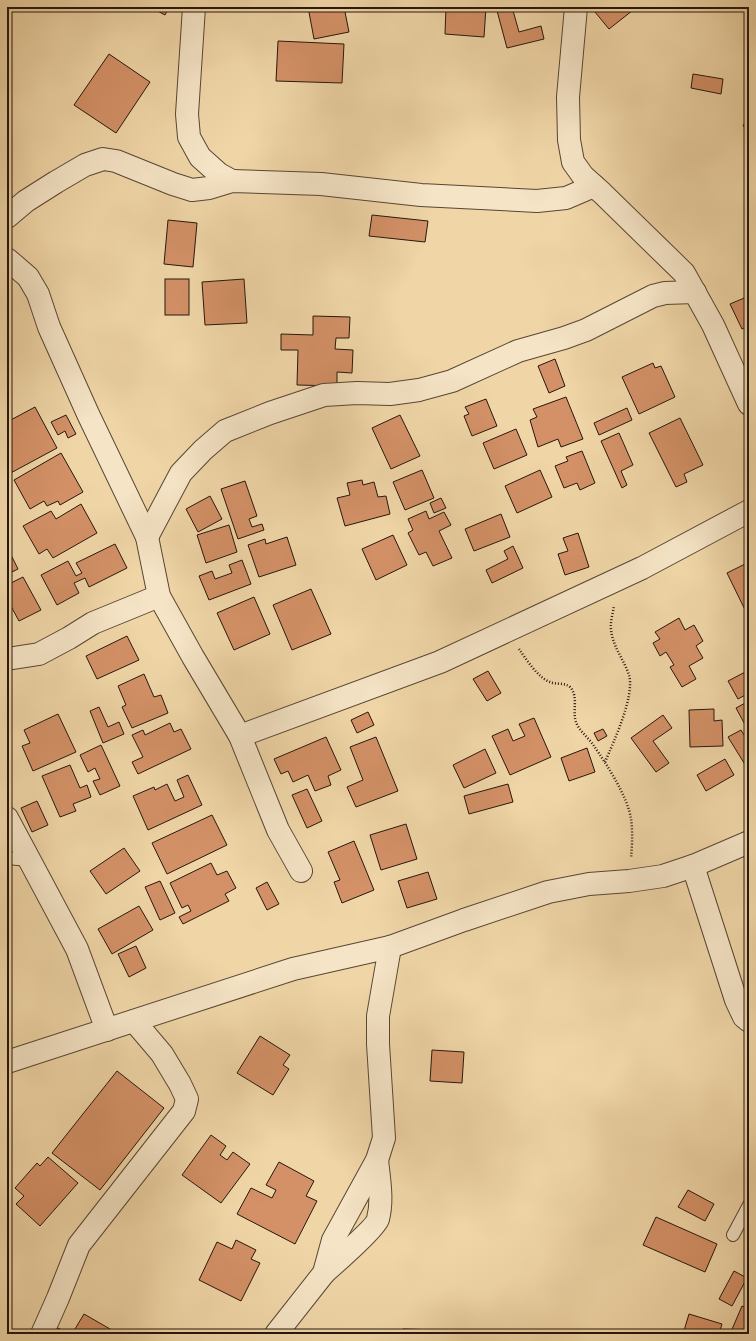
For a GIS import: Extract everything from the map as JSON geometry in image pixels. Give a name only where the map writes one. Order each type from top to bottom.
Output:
[{"type":"street","points":[[194,7],[187,114],[189,137],[200,157],[220,174],[232,181]]},
{"type":"street","points":[[576,7],[568,97],[569,140],[573,162],[583,176],[684,273],[713,325],[749,404]]},
{"type":"street","points":[[7,217],[26,201],[56,182],[85,165],[103,159],[116,161],[192,190],[209,188],[232,181],[320,184],[421,195],[537,201],[566,198],[594,186]]},
{"type":"street","points":[[7,259],[28,277],[38,294],[49,327],[88,414],[147,537],[160,596],[193,657],[240,736],[278,830],[301,871]]},
{"type":"street","points":[[147,537],[181,473],[203,450],[225,431],[270,413],[324,395],[357,393],[390,394],[419,390],[452,381],[518,351],[586,330],[653,296],[665,293],[695,292]]},
{"type":"street","points":[[240,736],[440,662],[642,568],[749,511]]},
{"type":"street","points":[[7,659],[39,654],[93,623],[160,596]]},
{"type":"street","points":[[7,818],[77,949],[107,1030]]},
{"type":"street","points":[[7,1062],[294,969],[390,947],[548,892],[589,884],[629,881],[663,876],[693,866],[749,842]]},
{"type":"street","points":[[693,866],[736,1000],[744,1017],[749,1021]]},
{"type":"street","points":[[324,1273],[333,1240],[377,1160],[384,1138],[378,1044],[378,1016],[390,947]]},
{"type":"street","points":[[42,1334],[79,1244],[184,1111],[187,1099],[180,1084],[162,1054],[134,1021]]},
{"type":"street","points":[[276,1334],[324,1273],[365,1235],[378,1220],[381,1198],[377,1160]]},
{"type":"lane","points":[[7,858],[29,860]]},
{"type":"lane","points":[[733,1235],[749,1206]]},
{"type":"path","points":[[605,762],[629,702],[630,688],[629,676],[613,641],[610,628],[617,580]]},
{"type":"path","points":[[508,630],[529,664],[541,676],[550,682],[561,683],[570,687],[574,696],[576,723],[589,738],[605,762],[625,800],[631,818],[632,843],[629,881]]},
{"type":"building","points":[[150,7],[169,7],[165,15]]},
{"type":"building","points":[[308,7],[344,7],[349,32],[314,39]]},
{"type":"building","points":[[446,7],[486,7],[484,37],[445,34]]},
{"type":"building","points":[[496,7],[512,7],[519,32],[541,26],[544,39],[507,48]]},
{"type":"building","points":[[601,7],[637,7],[609,29],[595,12]]},
{"type":"building","points":[[278,41],[344,44],[342,83],[276,81]]},
{"type":"building","points":[[109,54],[150,82],[116,133],[74,105]]},
{"type":"building","points":[[693,74],[723,79],[721,94],[691,88]]},
{"type":"building","points":[[749,115],[749,129],[743,126]]},
{"type":"building","points":[[372,215],[428,221],[425,242],[369,236]]},
{"type":"building","points":[[168,220],[197,223],[193,267],[164,264]]},
{"type":"building","points":[[165,279],[189,279],[189,315],[165,315]]},
{"type":"building","points":[[244,279],[247,323],[205,325],[202,282]]},
{"type":"building","points":[[749,296],[749,326],[742,329],[730,304]]},
{"type":"building","points":[[313,316],[350,317],[349,338],[336,338],[335,349],[353,350],[352,373],[337,372],[337,386],[297,385],[298,350],[281,350],[281,334],[313,335]]},
{"type":"building","points":[[555,359],[565,386],[549,393],[538,366]]},
{"type":"building","points":[[653,363],[655,368],[661,366],[675,397],[639,414],[622,377]]},
{"type":"building","points":[[566,397],[583,439],[561,447],[558,439],[538,447],[530,420],[537,417],[533,409]]},
{"type":"building","points":[[486,399],[497,426],[472,436],[464,416],[469,414],[465,407]]},
{"type":"building","points":[[35,407],[57,448],[7,475],[7,422]]},
{"type":"building","points":[[627,408],[632,420],[599,435],[594,423]]},
{"type":"building","points":[[66,415],[76,434],[68,438],[65,431],[58,435],[51,422]]},
{"type":"building","points":[[400,415],[420,456],[391,469],[372,428]]},
{"type":"building","points":[[680,418],[703,465],[684,474],[687,482],[676,487],[649,433]]},
{"type":"building","points":[[516,429],[527,455],[494,469],[483,443]]},
{"type":"building","points":[[619,433],[633,465],[621,471],[627,485],[622,488],[601,441]]},
{"type":"building","points":[[582,451],[595,483],[580,490],[577,483],[564,488],[555,466],[568,461],[566,457]]},
{"type":"building","points":[[61,453],[83,492],[60,505],[58,501],[47,506],[44,501],[30,509],[14,480]]},
{"type":"building","points":[[422,470],[434,498],[405,510],[393,482]]},
{"type":"building","points":[[540,470],[552,497],[517,513],[505,486]]},
{"type":"building","points":[[362,480],[363,485],[374,482],[378,497],[386,496],[390,514],[345,526],[337,498],[350,495],[347,483]]},
{"type":"building","points":[[245,481],[257,516],[249,519],[252,527],[262,524],[264,530],[238,539],[221,489]]},
{"type":"building","points":[[210,496],[222,519],[198,532],[186,509]]},
{"type":"building","points":[[441,498],[446,508],[434,513],[430,503]]},
{"type":"building","points":[[81,504],[97,533],[53,558],[47,549],[39,554],[23,526],[51,511],[56,519]]},
{"type":"building","points":[[426,511],[429,519],[444,512],[451,525],[439,531],[452,558],[433,566],[426,552],[419,555],[408,533],[413,530],[408,519]]},
{"type":"building","points":[[501,514],[510,537],[474,551],[465,529]]},
{"type":"building","points":[[229,525],[237,552],[206,563],[197,535]]},
{"type":"building","points":[[578,533],[589,567],[565,575],[558,554],[568,551],[563,538]]},
{"type":"building","points":[[393,535],[407,565],[376,580],[362,549]]},
{"type":"building","points":[[287,537],[296,565],[259,577],[248,545],[265,539],[266,544]]},
{"type":"building","points":[[115,544],[127,568],[89,587],[85,578],[74,583],[79,593],[57,605],[41,575],[68,561],[76,576],[82,573],[76,563]]},
{"type":"building","points":[[513,546],[523,568],[492,583],[486,570],[508,559],[504,551]]},
{"type":"building","points":[[7,547],[18,569],[10,573],[12,576],[7,579]]},
{"type":"building","points":[[242,560],[251,584],[209,600],[199,576],[212,571],[215,579],[232,573],[229,565]]},
{"type":"building","points":[[749,562],[749,618],[727,573]]},
{"type":"building","points":[[23,577],[41,610],[19,621],[7,599],[7,585]]},
{"type":"building","points":[[311,589],[331,634],[292,650],[273,605]]},
{"type":"building","points":[[254,597],[270,634],[234,650],[217,613]]},
{"type":"building","points":[[679,618],[685,630],[694,625],[703,641],[696,646],[703,658],[689,666],[696,679],[682,687],[670,667],[674,665],[666,652],[660,656],[653,643],[660,639],[655,632]]},
{"type":"building","points":[[127,636],[139,660],[97,679],[86,656]]},
{"type":"building","points":[[749,670],[749,693],[738,699],[728,681]]},
{"type":"building","points":[[488,671],[501,693],[487,701],[473,679]]},
{"type":"building","points":[[144,674],[154,697],[161,695],[168,713],[132,728],[122,707],[126,705],[118,686]]},
{"type":"building","points":[[749,701],[749,732],[736,708]]},
{"type":"building","points":[[99,707],[108,727],[119,722],[124,734],[103,743],[90,711]]},
{"type":"building","points":[[714,709],[714,721],[722,720],[723,746],[690,747],[689,710]]},
{"type":"building","points":[[368,712],[374,725],[357,733],[351,720]]},
{"type":"building","points":[[58,714],[76,752],[33,771],[22,746],[30,743],[24,730]]},
{"type":"building","points":[[663,715],[672,728],[653,741],[669,763],[656,772],[631,738]]},
{"type":"building","points":[[534,718],[551,757],[510,775],[492,736],[508,729],[513,741],[525,736],[519,724]]},
{"type":"building","points":[[170,723],[174,732],[181,729],[191,749],[138,774],[132,762],[143,757],[132,735],[143,730],[145,735]]},
{"type":"building","points":[[603,729],[607,736],[598,741],[594,733]]},
{"type":"building","points":[[741,730],[749,743],[749,771],[728,737]]},
{"type":"building","points":[[326,737],[341,770],[328,776],[331,785],[315,791],[308,775],[293,782],[288,771],[281,774],[274,759]]},
{"type":"building","points":[[376,737],[398,791],[356,807],[347,787],[363,780],[350,747]]},
{"type":"building","points":[[101,745],[120,786],[100,795],[93,781],[100,779],[95,768],[88,772],[80,755]]},
{"type":"building","points":[[587,748],[595,772],[569,781],[561,758]]},
{"type":"building","points":[[485,749],[496,773],[464,788],[453,765]]},
{"type":"building","points":[[725,759],[734,775],[706,791],[697,775]]},
{"type":"building","points":[[70,765],[80,788],[87,785],[91,797],[73,804],[76,811],[60,817],[42,776]]},
{"type":"building","points":[[188,775],[202,805],[148,830],[133,796],[154,787],[155,790],[167,784],[175,801],[184,797],[177,780]]},
{"type":"building","points":[[508,784],[513,802],[469,814],[464,796]]},
{"type":"building","points":[[307,789],[322,821],[307,828],[292,795]]},
{"type":"building","points":[[37,801],[48,825],[32,832],[21,808]]},
{"type":"building","points":[[212,815],[227,845],[167,874],[152,843]]},
{"type":"building","points":[[406,824],[417,859],[381,870],[370,835]]},
{"type":"building","points":[[354,841],[374,890],[342,903],[334,882],[340,880],[328,852]]},
{"type":"building","points":[[124,848],[140,871],[106,894],[90,871]]},
{"type":"building","points":[[211,863],[217,875],[227,871],[236,888],[225,894],[229,901],[183,924],[179,917],[191,911],[188,905],[182,908],[170,883]]},
{"type":"building","points":[[428,872],[437,899],[407,908],[398,881]]},
{"type":"building","points":[[160,881],[175,913],[160,920],[145,887]]},
{"type":"building","points":[[267,882],[279,904],[267,910],[256,888]]},
{"type":"building","points":[[139,906],[153,930],[112,954],[98,929]]},
{"type":"building","points":[[136,946],[146,968],[129,977],[118,954]]},
{"type":"building","points":[[260,1036],[290,1055],[283,1065],[289,1069],[273,1095],[237,1073]]},
{"type":"building","points":[[432,1050],[464,1052],[462,1083],[430,1081]]},
{"type":"building","points":[[117,1071],[164,1108],[100,1190],[52,1153]]},
{"type":"building","points":[[211,1135],[226,1146],[220,1155],[227,1160],[233,1152],[250,1164],[221,1203],[182,1175]]},
{"type":"building","points":[[48,1157],[78,1183],[40,1226],[16,1204],[24,1196],[15,1188],[37,1163],[40,1166]]},
{"type":"building","points":[[279,1162],[314,1181],[306,1196],[317,1201],[295,1244],[237,1214],[251,1188],[272,1198],[276,1190],[266,1185]]},
{"type":"building","points":[[688,1190],[714,1204],[705,1221],[678,1207]]},
{"type":"building","points":[[656,1217],[717,1244],[705,1272],[643,1245]]},
{"type":"building","points":[[236,1240],[256,1250],[251,1259],[260,1263],[241,1301],[199,1280],[217,1242],[232,1249]]},
{"type":"building","points":[[734,1271],[747,1278],[732,1306],[719,1299]]},
{"type":"building","points":[[742,1306],[749,1309],[749,1334],[730,1334]]},
{"type":"building","points":[[84,1314],[117,1333],[117,1334],[72,1334]]},
{"type":"building","points":[[689,1314],[722,1324],[719,1334],[683,1334]]},
{"type":"building","points":[[56,1327],[69,1334],[52,1334]]},
{"type":"building","points":[[403,1329],[440,1330],[440,1334],[403,1334]]}]
